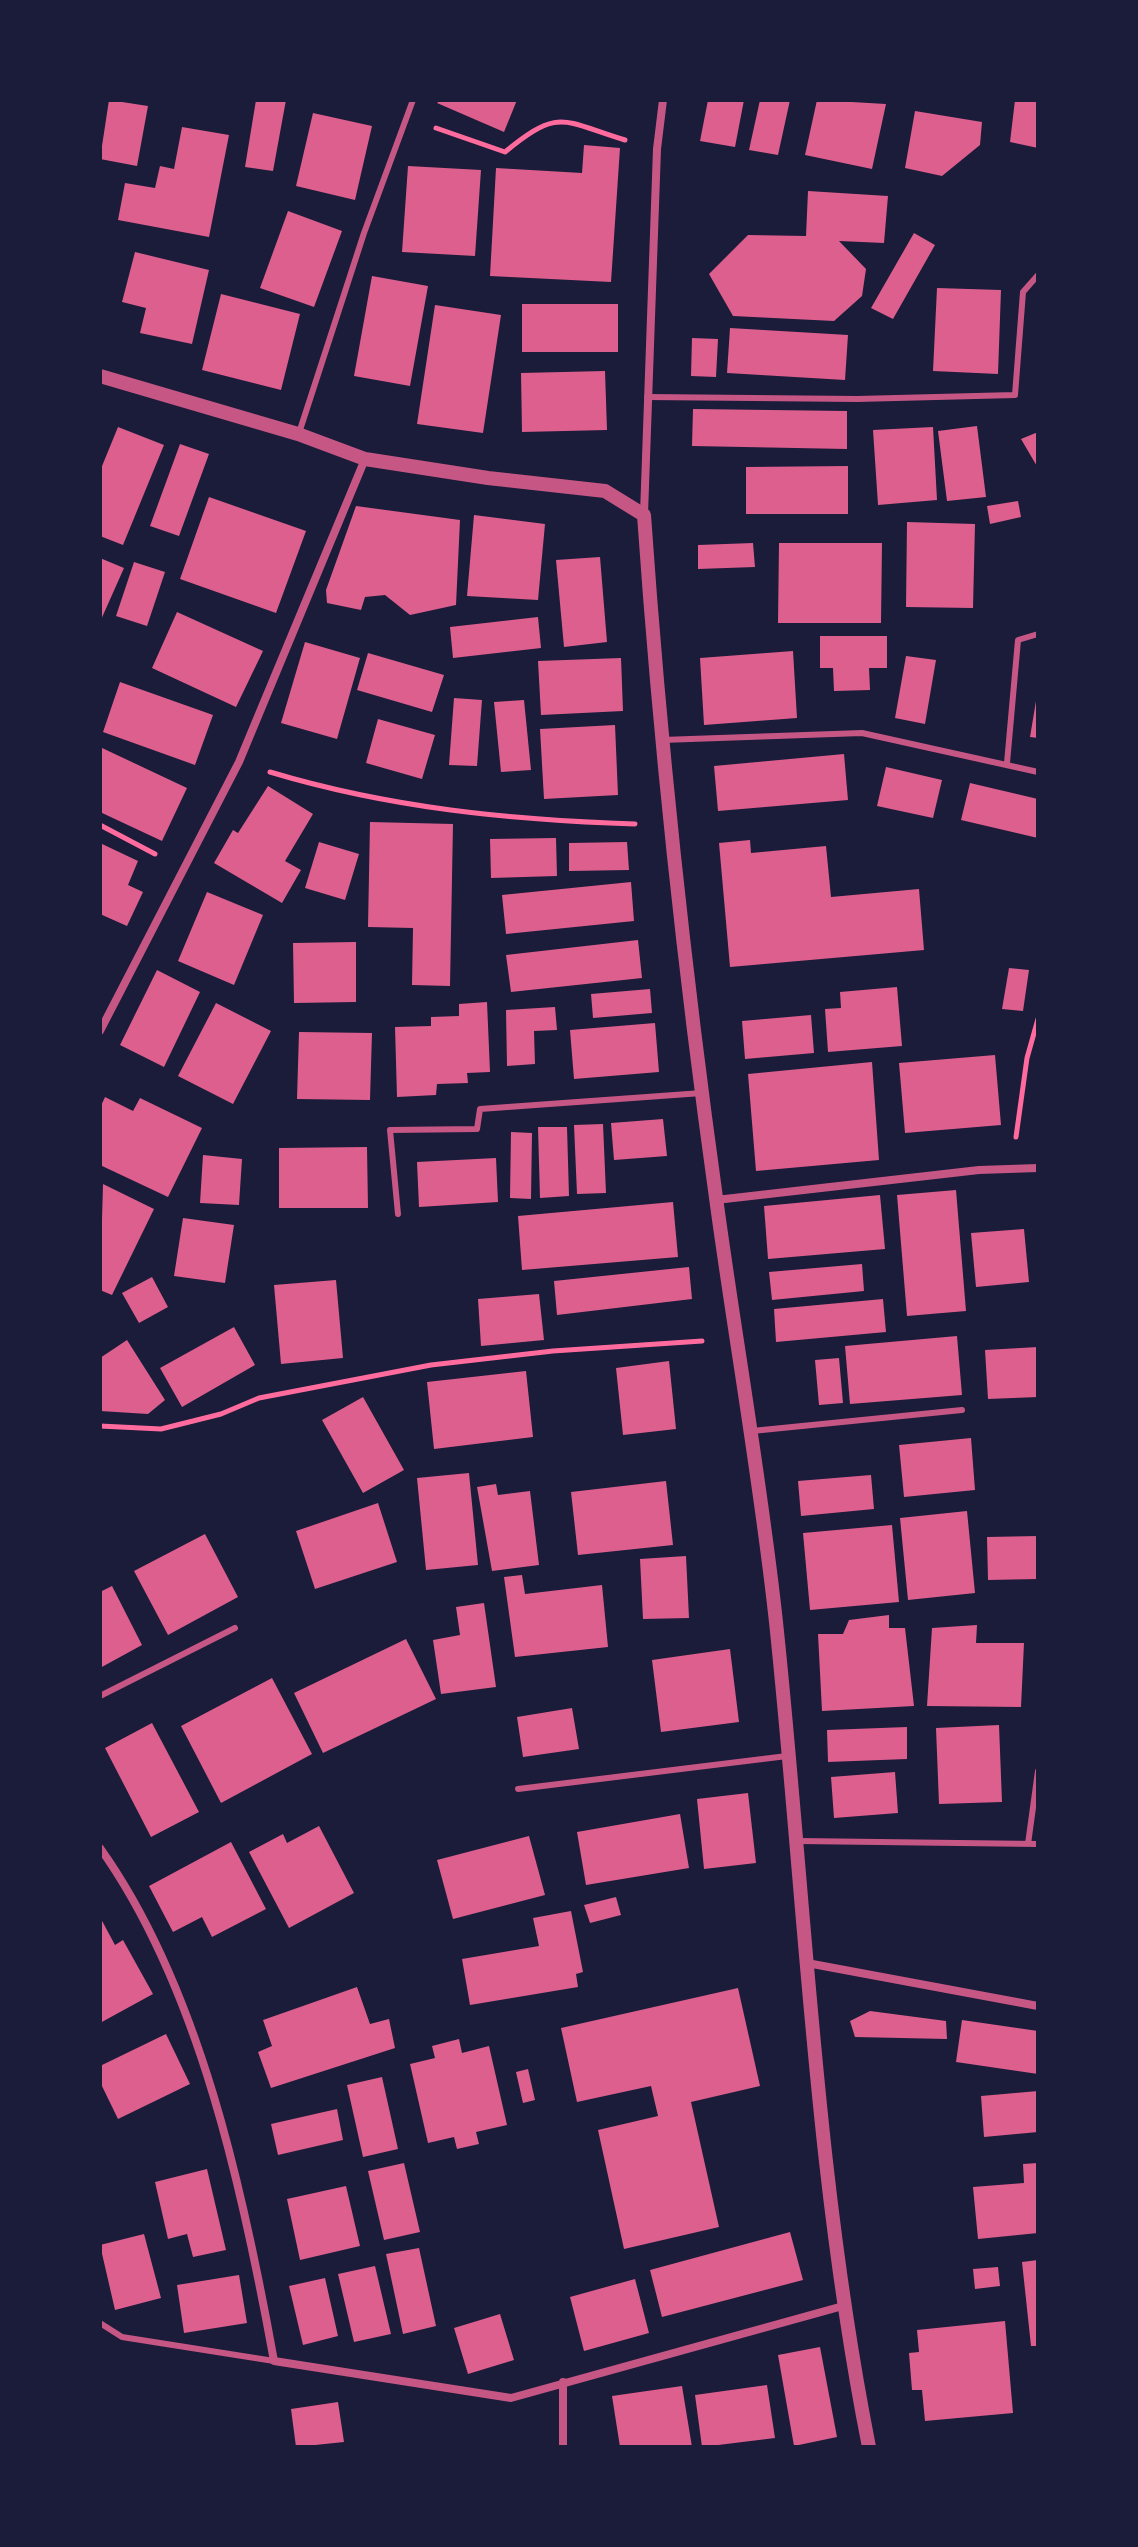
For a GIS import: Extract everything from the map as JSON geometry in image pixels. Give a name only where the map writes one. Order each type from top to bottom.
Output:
[{"type":"street","points":[[663,100],[657,149],[644,515],[660,740],[716,1200],[775,1619],[806,1963],[843,2306],[869,2447]]},
{"type":"street","points":[[100,376],[298,434],[365,459],[488,478],[605,491],[644,515]]},
{"type":"street","points":[[100,1031],[239,762],[365,459]]},
{"type":"street","points":[[716,1200],[979,1170],[1038,1168]]},
{"type":"street","points":[[100,1848],[123,1880],[179,2000],[213,2095],[250,2226],[274,2361],[511,2398],[843,2306]]},
{"type":"street","points":[[806,1963],[1038,2006]]},
{"type":"street","points":[[563,2382],[563,2447]]},
{"type":"lane","points":[[298,434],[364,233],[413,100]]},
{"type":"lane","points":[[647,397],[857,399],[1015,395],[1023,292],[1038,275]]},
{"type":"lane","points":[[1007,763],[1018,640],[1038,634]]},
{"type":"lane","points":[[660,740],[862,733],[1038,772]]},
{"type":"lane","points":[[398,1214],[390,1130],[477,1129],[480,1109],[703,1093]]},
{"type":"lane","points":[[748,1432],[962,1410]]},
{"type":"lane","points":[[100,1696],[235,1628]]},
{"type":"lane","points":[[518,1789],[787,1756]]},
{"type":"lane","points":[[1028,1844],[1038,1771]]},
{"type":"lane","points":[[795,1841],[1038,1844]]},
{"type":"lane","points":[[100,2323],[122,2337],[274,2361]]},
{"type":"path","points":[[406,118],[505,152],[534,128],[557,120],[657,149]]},
{"type":"path","points":[[239,762],[332,791],[457,813],[543,821],[672,825]]},
{"type":"path","points":[[100,825],[184,869]]},
{"type":"path","points":[[1012,1169],[1027,1058],[1038,1019]]},
{"type":"path","points":[[100,1426],[161,1429],[221,1414],[259,1398],[431,1365],[553,1351],[735,1338]]},
{"type":"building","points":[[109,100],[148,106],[137,166],[100,159]]},
{"type":"building","points":[[256,100],[286,100],[273,171],[245,167]]},
{"type":"building","points":[[440,100],[517,100],[504,132],[437,103]]},
{"type":"building","points":[[708,100],[744,100],[735,147],[700,141]]},
{"type":"building","points":[[760,100],[790,100],[778,155],[749,150]]},
{"type":"building","points":[[817,100],[886,104],[872,169],[805,155]]},
{"type":"building","points":[[1015,100],[1038,100],[1038,148],[1010,142]]},
{"type":"building","points":[[915,111],[982,122],[980,145],[942,176],[905,168]]},
{"type":"building","points":[[313,113],[372,126],[355,200],[296,186]]},
{"type":"building","points":[[182,127],[229,135],[209,237],[118,220],[125,183],[155,188],[160,166],[174,169]]},
{"type":"building","points":[[584,145],[620,148],[611,282],[490,276],[496,168],[582,173]]},
{"type":"building","points":[[408,166],[481,170],[475,256],[402,252]]},
{"type":"building","points":[[808,191],[888,196],[884,243],[839,241],[866,269],[862,296],[834,321],[733,316],[709,274],[748,235],[806,236]]},
{"type":"building","points":[[288,211],[342,231],[314,307],[260,288]]},
{"type":"building","points":[[914,233],[935,245],[893,319],[871,308]]},
{"type":"building","points":[[135,252],[209,270],[192,344],[140,333],[146,308],[122,302]]},
{"type":"building","points":[[372,276],[428,286],[410,386],[354,376]]},
{"type":"building","points":[[937,288],[1001,290],[998,374],[933,371]]},
{"type":"building","points":[[221,294],[300,314],[281,390],[202,370]]},
{"type":"building","points":[[522,304],[618,304],[618,352],[522,352]]},
{"type":"building","points":[[435,305],[501,315],[483,433],[417,424]]},
{"type":"building","points":[[730,328],[848,335],[845,380],[727,373]]},
{"type":"building","points":[[692,338],[718,339],[716,377],[691,376]]},
{"type":"building","points":[[605,371],[607,430],[522,432],[521,373]]},
{"type":"building","points":[[693,409],[847,411],[847,449],[692,446]]},
{"type":"building","points":[[977,426],[986,497],[947,501],[938,431]]},
{"type":"building","points":[[118,427],[164,445],[123,545],[100,536],[100,471]]},
{"type":"building","points":[[933,427],[937,500],[878,505],[873,430]]},
{"type":"building","points":[[1038,432],[1038,468],[1021,439]]},
{"type":"building","points":[[180,444],[209,454],[179,536],[150,526]]},
{"type":"building","points":[[848,466],[848,514],[746,514],[746,467]]},
{"type":"building","points":[[209,497],[306,531],[276,613],[180,579]]},
{"type":"building","points":[[1018,501],[1021,517],[990,524],[987,506]]},
{"type":"building","points":[[356,506],[460,520],[456,605],[410,615],[385,595],[365,597],[361,610],[327,603],[326,590]]},
{"type":"building","points":[[474,515],[545,524],[538,600],[467,596]]},
{"type":"building","points":[[907,522],[975,524],[973,608],[906,607]]},
{"type":"building","points":[[753,543],[755,567],[698,569],[698,545]]},
{"type":"building","points":[[779,543],[882,543],[881,623],[778,623]]},
{"type":"building","points":[[600,557],[607,642],[564,647],[556,560]]},
{"type":"building","points":[[100,558],[124,568],[100,622]]},
{"type":"building","points":[[134,562],[165,572],[147,626],[116,616]]},
{"type":"building","points":[[177,612],[263,651],[236,707],[152,668]]},
{"type":"building","points":[[538,617],[541,648],[453,658],[450,627]]},
{"type":"building","points":[[820,636],[887,636],[887,668],[869,668],[870,690],[834,691],[833,668],[820,668]]},
{"type":"building","points":[[305,642],[360,658],[337,739],[281,723]]},
{"type":"building","points":[[793,651],[797,718],[704,725],[700,658]]},
{"type":"building","points":[[368,653],[444,675],[432,712],[357,690]]},
{"type":"building","points":[[906,656],[936,660],[925,724],[895,718]]},
{"type":"building","points":[[621,658],[623,711],[541,715],[538,661]]},
{"type":"building","points":[[120,682],[213,715],[195,765],[103,732]]},
{"type":"building","points":[[454,698],[482,700],[477,766],[449,765]]},
{"type":"building","points":[[524,700],[531,770],[501,772],[494,702]]},
{"type":"building","points":[[1038,701],[1038,738],[1030,737]]},
{"type":"building","points":[[378,719],[435,735],[422,779],[366,763]]},
{"type":"building","points":[[615,725],[618,795],[544,799],[540,729]]},
{"type":"building","points":[[100,747],[187,788],[162,841],[100,812]]},
{"type":"building","points":[[844,754],[848,800],[718,811],[714,766]]},
{"type":"building","points":[[886,767],[942,780],[933,818],[877,806]]},
{"type":"building","points":[[970,783],[1038,799],[1038,838],[961,820]]},
{"type":"building","points":[[268,786],[313,814],[285,861],[301,870],[282,903],[214,863],[233,830],[238,833]]},
{"type":"building","points":[[370,822],[453,824],[450,986],[412,985],[413,928],[368,927]]},
{"type":"building","points":[[556,838],[557,876],[491,878],[490,839]]},
{"type":"building","points":[[750,840],[751,853],[826,846],[831,897],[919,889],[924,950],[730,967],[719,843]]},
{"type":"building","points":[[319,842],[359,854],[345,900],[305,888]]},
{"type":"building","points":[[627,842],[629,870],[569,871],[569,843]]},
{"type":"building","points":[[100,843],[138,861],[128,885],[143,892],[127,926],[100,914]]},
{"type":"building","points":[[631,882],[634,921],[506,934],[502,895]]},
{"type":"building","points":[[207,892],[263,915],[234,985],[178,961]]},
{"type":"building","points":[[638,940],[642,978],[511,992],[506,955]]},
{"type":"building","points":[[356,942],[356,1002],[294,1003],[293,943]]},
{"type":"building","points":[[1009,968],[1029,970],[1023,1011],[1002,1009]]},
{"type":"building","points":[[157,970],[200,992],[164,1067],[120,1045]]},
{"type":"building","points":[[897,987],[902,1046],[828,1052],[825,1009],[841,1008],[840,992]]},
{"type":"building","points":[[650,989],[652,1013],[593,1018],[591,994]]},
{"type":"building","points":[[487,1002],[490,1072],[467,1073],[468,1083],[437,1084],[436,1095],[397,1097],[395,1027],[431,1026],[431,1017],[459,1016],[459,1004]]},
{"type":"building","points":[[216,1003],[271,1031],[233,1104],[178,1076]]},
{"type":"building","points":[[555,1007],[557,1030],[534,1031],[535,1064],[507,1066],[506,1010]]},
{"type":"building","points":[[811,1015],[814,1053],[745,1059],[742,1021]]},
{"type":"building","points":[[655,1023],[659,1072],[574,1079],[570,1030]]},
{"type":"building","points":[[299,1032],[372,1033],[370,1100],[297,1099]]},
{"type":"building","points":[[995,1055],[1001,1125],[905,1133],[899,1063]]},
{"type":"building","points":[[872,1062],[879,1160],[756,1171],[748,1074]]},
{"type":"building","points":[[105,1097],[133,1111],[140,1098],[202,1128],[168,1197],[100,1165],[100,1108]]},
{"type":"building","points":[[663,1119],[667,1156],[614,1160],[611,1123]]},
{"type":"building","points":[[603,1124],[606,1193],[577,1194],[574,1125]]},
{"type":"building","points":[[538,1127],[567,1127],[569,1196],[540,1198]]},
{"type":"building","points":[[511,1132],[532,1133],[531,1199],[510,1198]]},
{"type":"building","points":[[367,1147],[368,1208],[279,1208],[279,1148]]},
{"type":"building","points":[[203,1155],[242,1159],[239,1205],[200,1203]]},
{"type":"building","points":[[496,1158],[498,1202],[419,1207],[417,1162]]},
{"type":"building","points":[[103,1184],[154,1209],[112,1295],[100,1290]]},
{"type":"building","points":[[956,1190],[966,1311],[907,1316],[897,1195]]},
{"type":"building","points":[[880,1195],[885,1249],[768,1259],[764,1206]]},
{"type":"building","points":[[673,1202],[678,1257],[522,1270],[518,1216]]},
{"type":"building","points":[[183,1218],[234,1225],[225,1283],[174,1276]]},
{"type":"building","points":[[1024,1229],[1029,1282],[976,1287],[971,1233]]},
{"type":"building","points":[[862,1264],[864,1291],[772,1300],[769,1272]]},
{"type":"building","points":[[689,1267],[692,1299],[557,1315],[554,1281]]},
{"type":"building","points":[[152,1277],[168,1307],[139,1323],[122,1293]]},
{"type":"building","points":[[336,1280],[343,1358],[281,1364],[274,1285]]},
{"type":"building","points":[[539,1294],[544,1340],[481,1346],[478,1299]]},
{"type":"building","points":[[883,1299],[886,1332],[776,1342],[774,1309]]},
{"type":"building","points":[[234,1327],[255,1365],[182,1407],[160,1368]]},
{"type":"building","points":[[957,1336],[962,1395],[850,1404],[845,1346]]},
{"type":"building","points":[[127,1340],[165,1400],[148,1414],[100,1411],[100,1358]]},
{"type":"building","points":[[1038,1347],[1038,1397],[988,1399],[985,1350]]},
{"type":"building","points":[[839,1358],[843,1403],[819,1405],[815,1360]]},
{"type":"building","points":[[669,1361],[676,1429],[623,1435],[616,1368]]},
{"type":"building","points":[[526,1371],[533,1437],[434,1449],[427,1382]]},
{"type":"building","points":[[363,1397],[404,1470],[363,1493],[322,1420]]},
{"type":"building","points":[[971,1438],[975,1490],[904,1497],[899,1445]]},
{"type":"building","points":[[469,1473],[478,1565],[426,1570],[417,1478]]},
{"type":"building","points":[[871,1475],[874,1509],[801,1516],[798,1481]]},
{"type":"building","points":[[666,1481],[673,1545],[578,1555],[571,1492]]},
{"type":"building","points":[[496,1484],[498,1495],[530,1491],[539,1565],[492,1571],[477,1487]]},
{"type":"building","points":[[378,1503],[397,1562],[315,1589],[296,1531]]},
{"type":"building","points":[[967,1511],[975,1593],[908,1600],[900,1518]]},
{"type":"building","points":[[892,1525],[899,1602],[810,1610],[803,1533]]},
{"type":"building","points":[[205,1534],[238,1597],[168,1635],[134,1571]]},
{"type":"building","points":[[1038,1536],[1038,1579],[988,1580],[987,1537]]},
{"type":"building","points":[[686,1556],[689,1618],[643,1619],[640,1559]]},
{"type":"building","points":[[522,1575],[525,1594],[602,1585],[608,1647],[515,1657],[504,1577]]},
{"type":"building","points":[[112,1586],[142,1645],[100,1668],[100,1592]]},
{"type":"building","points":[[484,1603],[496,1687],[441,1694],[433,1640],[460,1635],[456,1607]]},
{"type":"building","points":[[889,1615],[889,1628],[905,1628],[914,1706],[822,1711],[818,1634],[843,1634],[849,1620]]},
{"type":"building","points":[[977,1625],[976,1643],[1024,1643],[1021,1707],[927,1706],[932,1628]]},
{"type":"building","points":[[406,1639],[436,1699],[323,1753],[294,1693]]},
{"type":"building","points":[[730,1649],[739,1722],[661,1732],[652,1660]]},
{"type":"building","points":[[272,1678],[312,1754],[221,1803],[181,1726]]},
{"type":"building","points":[[572,1708],[579,1749],[523,1757],[517,1717]]},
{"type":"building","points":[[152,1723],[199,1812],[151,1837],[105,1748]]},
{"type":"building","points":[[999,1725],[1002,1802],[939,1804],[936,1728]]},
{"type":"building","points":[[907,1727],[907,1759],[828,1762],[827,1730]]},
{"type":"building","points":[[895,1772],[898,1813],[834,1818],[831,1777]]},
{"type":"building","points":[[748,1793],[756,1863],[704,1869],[697,1799]]},
{"type":"building","points":[[680,1814],[689,1868],[586,1885],[577,1832]]},
{"type":"building","points":[[319,1826],[354,1893],[289,1928],[249,1852],[283,1834],[287,1843]]},
{"type":"building","points":[[529,1836],[545,1895],[453,1919],[437,1860]]},
{"type":"building","points":[[231,1842],[266,1909],[212,1937],[202,1917],[173,1932],[149,1886]]},
{"type":"building","points":[[616,1897],[621,1915],[590,1923],[584,1905]]},
{"type":"building","points":[[571,1911],[583,1972],[576,1974],[578,1987],[470,2005],[462,1959],[539,1946],[533,1918]]},
{"type":"building","points":[[100,1917],[115,1945],[123,1940],[153,1994],[100,2023]]},
{"type":"building","points":[[357,1987],[370,2024],[389,2019],[395,2048],[271,2088],[258,2052],[272,2046],[263,2020]]},
{"type":"building","points":[[738,1988],[760,2086],[691,2102],[719,2227],[624,2249],[598,2130],[658,2116],[651,2086],[577,2102],[561,2028]]},
{"type":"building","points":[[870,2011],[946,2021],[947,2039],[855,2037],[850,2021]]},
{"type":"building","points":[[962,2020],[1038,2031],[1038,2074],[956,2062]]},
{"type":"building","points":[[166,2034],[190,2084],[118,2119],[100,2082],[100,2066]]},
{"type":"building","points":[[459,2039],[462,2053],[489,2046],[507,2125],[476,2132],[479,2144],[457,2149],[454,2137],[428,2143],[410,2064],[435,2058],[432,2046]]},
{"type":"building","points":[[528,2069],[535,2100],[523,2103],[516,2072]]},
{"type":"building","points":[[382,2077],[398,2149],[363,2157],[347,2085]]},
{"type":"building","points":[[1038,2091],[1038,2132],[984,2137],[981,2096]]},
{"type":"building","points":[[337,2109],[343,2140],[278,2155],[271,2124]]},
{"type":"building","points":[[404,2163],[420,2232],[384,2240],[368,2171]]},
{"type":"building","points":[[1038,2163],[1038,2233],[978,2239],[973,2187],[1024,2183],[1023,2164]]},
{"type":"building","points":[[207,2169],[226,2250],[193,2257],[187,2234],[168,2239],[155,2182]]},
{"type":"building","points":[[346,2186],[360,2246],[300,2260],[287,2199]]},
{"type":"building","points":[[790,2232],[803,2280],[662,2317],[650,2270]]},
{"type":"building","points":[[144,2234],[161,2298],[115,2310],[100,2245]]},
{"type":"building","points":[[419,2248],[436,2326],[403,2334],[386,2254]]},
{"type":"building","points":[[1038,2260],[1038,2346],[1031,2346],[1022,2262]]},
{"type":"building","points":[[375,2266],[391,2334],[354,2342],[338,2274]]},
{"type":"building","points":[[998,2267],[1000,2286],[975,2289],[973,2269]]},
{"type":"building","points":[[239,2275],[247,2323],[184,2333],[177,2285]]},
{"type":"building","points":[[325,2278],[338,2336],[303,2345],[289,2286]]},
{"type":"building","points":[[635,2279],[649,2333],[584,2351],[570,2297]]},
{"type":"building","points":[[500,2314],[514,2360],[468,2374],[454,2328]]},
{"type":"building","points":[[1005,2321],[1013,2413],[925,2421],[922,2390],[912,2390],[909,2353],[919,2352],[917,2330]]},
{"type":"building","points":[[820,2347],[837,2437],[794,2446],[778,2355]]},
{"type":"building","points":[[767,2385],[775,2438],[702,2447],[695,2395]]},
{"type":"building","points":[[682,2386],[692,2447],[620,2447],[612,2396]]},
{"type":"building","points":[[338,2402],[344,2442],[296,2447],[291,2409]]}]
